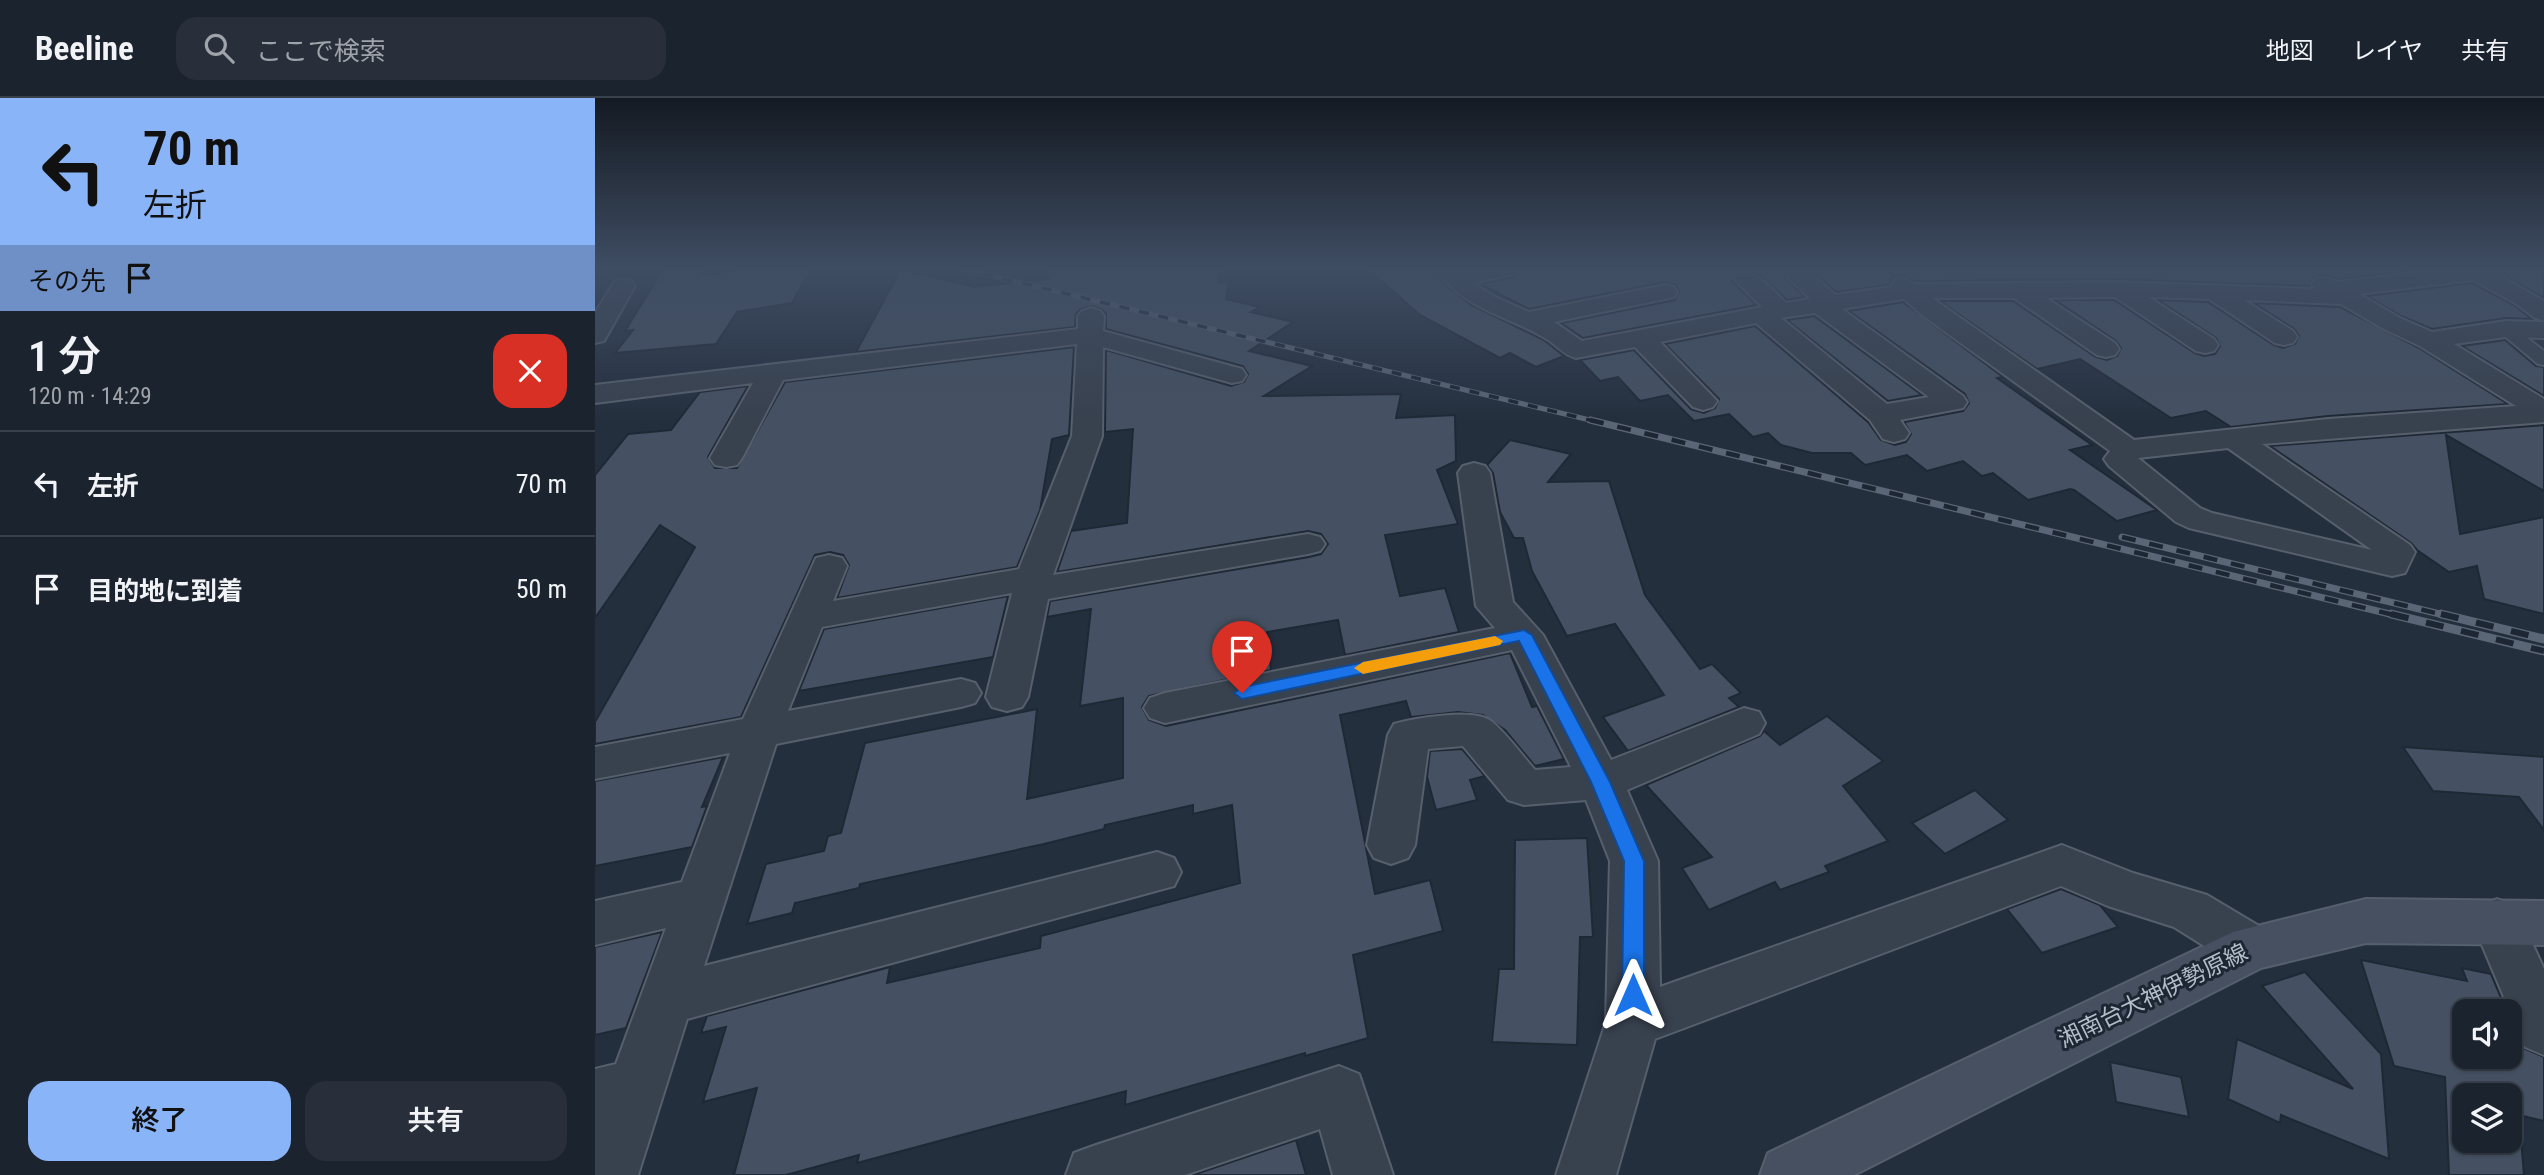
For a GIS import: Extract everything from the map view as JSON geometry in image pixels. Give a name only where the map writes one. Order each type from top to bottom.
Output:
[{"type":"main road","name":"湘南台大神伊勢原線","points":[[1790,1175],[2251,947],[2366,921],[2521,922]]},
{"type":"street","points":[[595,335],[604,319]]},
{"type":"street","points":[[1525,320],[1551,332],[1576,350],[1738,319]]},
{"type":"street","points":[[1778,319],[1887,424],[1953,402],[1844,319]]},
{"type":"street","points":[[1944,319],[2128,450],[2328,428],[2544,412]]},
{"type":"street","points":[[2061,319],[2106,349]]},
{"type":"street","points":[[2165,319],[2205,345]]},
{"type":"street","points":[[2257,319],[2284,337]]},
{"type":"street","points":[[2388,319],[2429,340],[2544,412]]},
{"type":"street","points":[[1007,697],[1033,584],[1087,436],[1091,325]]},
{"type":"street","points":[[595,394],[773,373],[1091,325],[1232,375]]},
{"type":"street","points":[[2429,340],[2506,329],[2544,330]]},
{"type":"street","points":[[1641,338],[1703,401]]},
{"type":"street","points":[[726,458],[773,373]]},
{"type":"street","points":[[2128,450],[2120,459],[2188,515],[2201,521],[2392,565],[2397,552],[2236,440]]},
{"type":"street","points":[[1474,473],[1495,606],[1524,635],[1601,782],[1634,861],[1633,1022],[1586,1175]]},
{"type":"street","points":[[808,617],[1308,544]]},
{"type":"street","points":[[608,1175],[615,1092],[666,1000],[759,731],[829,566]]},
{"type":"street","points":[[1165,708],[1524,635]]},
{"type":"street","points":[[595,763],[961,694]]},
{"type":"street","points":[[1391,845],[1409,735],[1474,730],[1524,788],[1601,782],[1744,723]]},
{"type":"street","points":[[1633,1022],[2062,865],[2125,891],[2189,910],[2251,947]]},
{"type":"street","points":[[666,1000],[1157,872]]},
{"type":"street","points":[[595,923],[702,899]]},
{"type":"street","points":[[2521,922],[2544,1029]]},
{"type":"street","points":[[1096,1175],[1339,1094],[1363,1175]]},
{"type":"lane","points":[[2506,329],[2544,360]]},
{"type":"building","points":[[632,319],[732,319],[716,344],[615,353],[633,330],[625,331]]},
{"type":"building","points":[[874,319],[1076,319],[1075,327],[856,352]]},
{"type":"building","points":[[1106,319],[1281,319],[1293,322],[1249,351],[1312,366],[1264,396],[1401,394],[1396,418],[1455,415],[1456,461],[1437,470],[1458,524],[1385,535],[1400,596],[1445,588],[1459,632],[1345,655],[1338,620],[1267,632],[1271,670],[1149,696],[1142,707],[1149,720],[1166,726],[1510,653],[1532,707],[1537,706],[1564,759],[1535,766],[1505,730],[1483,715],[1458,712],[1411,717],[1406,701],[1340,715],[1375,894],[1430,880],[1443,931],[1353,955],[1368,1038],[1305,1056],[1305,1053],[1125,1105],[1126,1091],[857,1163],[859,1155],[786,1175],[734,1175],[757,1088],[703,1102],[726,1027],[701,1033],[707,1016],[890,967],[887,983],[1040,948],[1041,936],[1240,883],[1232,805],[1193,814],[1193,805],[1105,825],[1104,829],[1044,844],[860,884],[859,888],[795,903],[792,913],[747,924],[766,864],[824,851],[828,836],[841,833],[865,743],[1037,709],[1027,799],[1123,778],[1123,698],[1080,706],[1091,609],[1047,617],[1050,601],[1309,557],[1321,554],[1328,544],[1321,534],[1308,531],[1057,572],[1071,531],[1127,523],[1133,429],[1105,432],[1106,350],[1231,386],[1244,382],[1248,374],[1243,366],[1106,329]]},
{"type":"building","points":[[1428,319],[1501,319],[1544,340],[1564,356],[1536,367],[1510,353],[1500,358]]},
{"type":"building","points":[[1580,319],[1682,319],[1583,338],[1561,323]]},
{"type":"building","points":[[1818,319],[1922,395],[1888,401],[1787,320]]},
{"type":"building","points":[[1861,319],[1926,319],[2003,377],[1997,378],[2092,445],[2070,450],[2157,510],[2117,521],[2074,490],[2028,500],[1993,473],[1982,476],[1963,461],[1927,471],[1907,455],[1865,465],[1851,453],[1812,453],[1781,445],[1768,433],[1753,437],[1729,414],[1694,421],[1668,395],[1640,401],[1618,377],[1600,381],[1580,360],[1634,350],[1691,409],[1704,413],[1715,408],[1719,399],[1665,344],[1755,326],[1868,422],[1881,440],[1895,445],[1906,442],[1911,434],[1904,422],[1963,411],[1969,403],[1965,394]]},
{"type":"building","points":[[1966,319],[2040,319],[2096,357],[2107,360],[2117,356],[2121,348],[2116,341],[2084,319],[2143,319],[2195,353],[2204,356],[2215,354],[2220,346],[2216,338],[2187,319],[2234,319],[2283,348],[2295,344],[2299,336],[2294,329],[2279,319],[2364,319],[2419,348],[2508,404],[2328,416],[2231,427],[2206,411],[2171,418],[2080,359],[2037,369]]},
{"type":"building","points":[[2409,319],[2498,319],[2432,329]]},
{"type":"building","points":[[2505,340],[2536,366],[2544,367],[2544,396],[2462,346]]},
{"type":"building","points":[[1074,347],[1069,435],[1052,439],[1040,510],[1017,567],[837,598],[849,565],[843,555],[830,552],[815,555],[741,717],[595,744],[595,722],[695,547],[660,525],[595,618],[595,475],[628,434],[671,430],[700,392],[748,386],[708,457],[715,468],[737,468],[785,382]]},
{"type":"building","points":[[2544,425],[2544,491],[2446,435],[2460,534],[2544,517],[2544,614],[2484,599],[2477,566],[2449,572],[2270,446]]},
{"type":"building","points":[[1510,440],[1571,454],[1548,482],[1609,481],[1645,595],[1700,669],[1712,664],[1741,693],[1729,698],[1739,707],[1628,751],[1603,717],[1664,695],[1615,624],[1567,636],[1532,571],[1523,538],[1514,538],[1500,512],[1493,473],[1487,465]]},
{"type":"building","points":[[1008,596],[993,657],[799,691],[824,629]]},
{"type":"building","points":[[1827,716],[1883,761],[1843,786],[1888,841],[1825,866],[1829,872],[1780,890],[1775,882],[1709,910],[1682,868],[1712,857],[1646,785],[1760,736],[1764,731],[1780,745]]},
{"type":"building","points":[[2403,747],[2544,757],[2544,830],[2519,797],[2433,791]]},
{"type":"building","points":[[1462,749],[1485,776],[1470,780],[1477,800],[1436,810],[1427,777],[1430,751]]},
{"type":"building","points":[[723,757],[702,807],[707,806],[692,847],[595,866],[595,781]]},
{"type":"building","points":[[1975,790],[2008,820],[1945,854],[1912,823]]},
{"type":"building","points":[[1587,838],[1593,937],[1580,937],[1577,1045],[1492,1042],[1499,969],[1514,969],[1515,840]]},
{"type":"building","points":[[2061,889],[2100,905],[2118,927],[2042,953],[2007,909]]},
{"type":"building","points":[[662,932],[626,1028],[595,1035],[595,947]]},
{"type":"building","points":[[2361,960],[2467,981],[2462,968],[2491,974],[2502,999],[2452,999],[2452,1069],[2522,1069],[2522,1046],[2544,1057],[2544,1121],[2522,1116],[2522,1083],[2452,1083],[2452,1153],[2522,1151],[2524,1175],[2449,1175],[2445,1077],[2394,1066]]},
{"type":"building","points":[[2305,972],[2381,1054],[2389,1159],[2281,1115],[2280,1123],[2228,1099],[2237,1039],[2353,1089],[2262,986]]},
{"type":"building","points":[[2110,1062],[2181,1077],[2189,1117],[2116,1102]]},
{"type":"building","points":[[1296,1140],[1306,1175],[1193,1175]]},
{"type":"railway","points":[[1172,319],[1598,422]]},
{"type":"railway","points":[[1590,420],[2398,616]]},
{"type":"railway","points":[[2122,537],[2448,616]]},
{"type":"railway","points":[[2391,614],[2544,651]]},
{"type":"railway","points":[[2441,614],[2544,639]]},
{"type":"slow traffic","points":[[1363,668],[1495,641]]},
{"type":"route","points":[[1242,693],[1524,635],[1601,782],[1634,861],[1633,995]]}]
